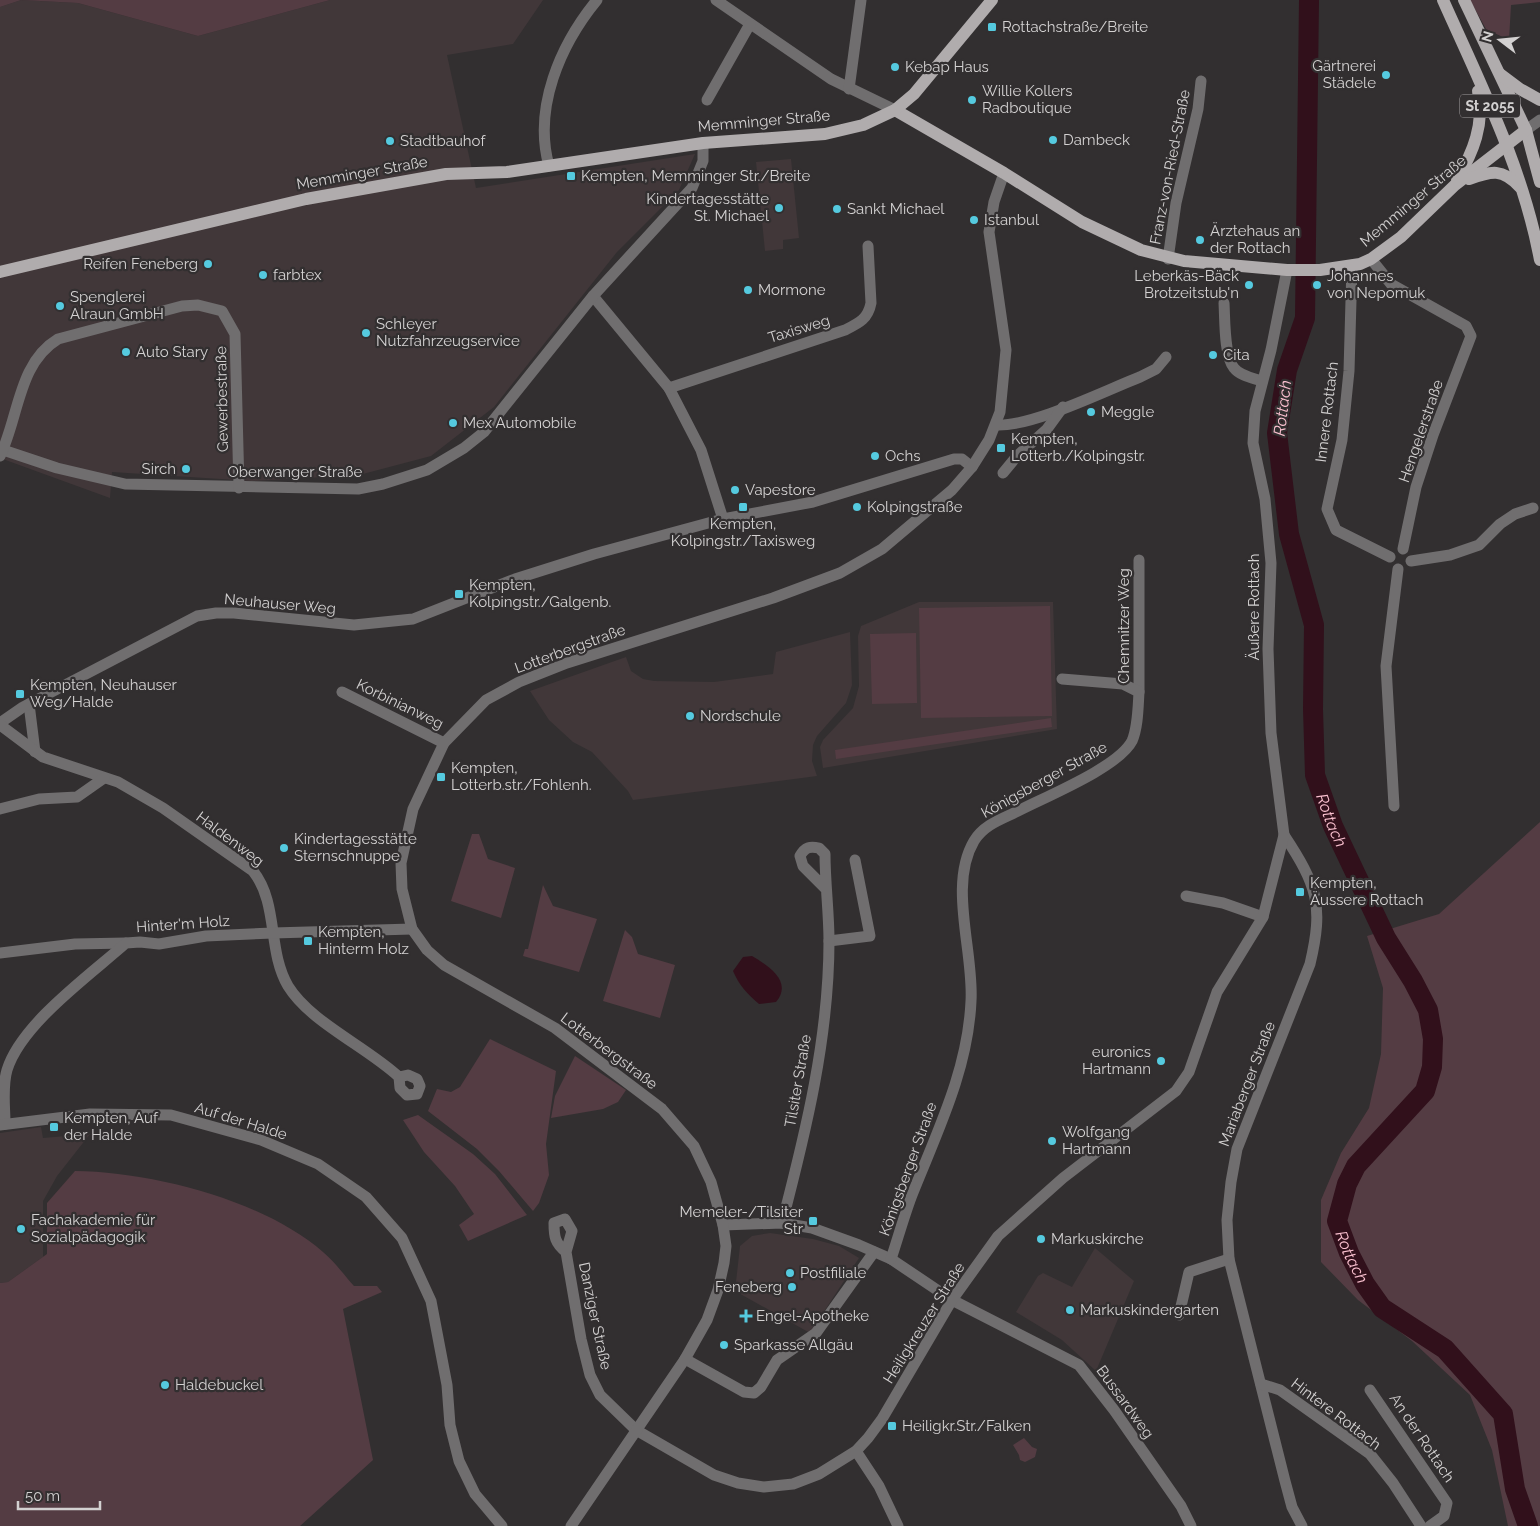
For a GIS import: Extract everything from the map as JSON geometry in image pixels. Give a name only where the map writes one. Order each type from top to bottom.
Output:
[{"type":"main road","points":[[895,110],[914,94],[992,0]]},
{"type":"main road","name":"St 2055","points":[[1443,0],[1507,144],[1522,189],[1540,260]]},
{"type":"main road","name":"St 2055","points":[[1464,0],[1526,130],[1540,182]]},
{"type":"main road","points":[[1455,185],[1469,159],[1479,131],[1480,102],[1473,68]]},
{"type":"main road","points":[[1499,73],[1520,89],[1540,100]]},
{"type":"main road","name":"Memminger Straße","points":[[0,272],[306,199],[446,174],[506,172],[703,143],[825,134],[863,125],[895,110],[1004,173],[1082,222],[1141,250],[1168,258],[1226,266],[1320,270],[1352,265],[1371,259],[1401,237],[1455,185],[1526,130]]},
{"type":"main road","points":[[1455,185],[1486,173],[1503,173],[1511,177],[1522,189]]},
{"type":"street","points":[[549,166],[545,151],[545,107],[552,79],[562,55],[579,25],[597,0]]},
{"type":"street","points":[[716,0],[830,80],[895,110]]},
{"type":"street","points":[[848,89],[862,0]]},
{"type":"street","points":[[707,100],[750,24]]},
{"type":"street","name":"Franz-von-Ried-Straße","points":[[1168,258],[1176,203],[1198,109],[1201,82]]},
{"type":"street","name":"Memminger Straße","points":[[1526,130],[1540,120]]},
{"type":"street","name":"Oberwanger Straße","points":[[1,452],[64,470],[125,484],[239,488],[358,489],[383,484],[427,470],[464,448],[496,420],[593,296],[692,188],[703,161],[703,143]]},
{"type":"street","name":"Lotterbergstraße","points":[[636,1430],[685,1359],[706,1320],[718,1290],[726,1246],[723,1225],[711,1182],[694,1146],[662,1108],[555,1028],[444,965],[427,950],[412,929],[402,889],[402,858],[413,809],[444,743],[486,700],[519,682],[567,663],[773,598],[840,573],[882,549],[914,524],[952,490],[972,467],[996,425],[1004,382],[1006,350],[989,232],[994,202],[1004,173]]},
{"type":"street","name":"Taxisweg","points":[[669,388],[845,330],[863,321],[869,312],[871,304],[868,246]]},
{"type":"street","name":"Hengelerstraße","points":[[1371,259],[1391,284],[1466,326],[1471,336],[1433,435],[1416,487],[1403,549]]},
{"type":"street","name":"Innere Rottach","points":[[1352,265],[1349,371],[1342,440],[1326,510],[1336,530],[1390,557]]},
{"type":"street","name":"Äußere Rottach","points":[[1284,835],[1270,733],[1268,649],[1271,563],[1265,499],[1253,443],[1255,411],[1287,270]]},
{"type":"street","points":[[593,296],[669,388],[701,450],[723,519],[813,502],[869,487],[944,461],[962,459],[972,467]]},
{"type":"street","points":[[1224,303],[1227,349],[1234,368],[1243,375],[1262,381]]},
{"type":"street","name":"Gewerbestraße","points":[[1,452],[28,373],[36,357],[47,346],[58,339],[182,306],[198,305],[222,311],[235,334],[239,488]]},
{"type":"street","points":[[996,425],[1011,424],[1063,407],[1140,377],[1156,369],[1166,357]]},
{"type":"street","points":[[1003,473],[1017,456],[1047,429],[1063,407]]},
{"type":"street","points":[[1411,561],[1450,555],[1479,545],[1500,524],[1515,514],[1533,508]]},
{"type":"street","name":"Neuhauser Weg","points":[[0,724],[29,704],[197,616],[216,612],[234,612],[314,622],[381,624],[414,619],[515,579],[568,562],[723,519]]},
{"type":"street","points":[[1398,549],[1403,549],[1408,551],[1411,561],[1408,566],[1398,569],[1394,567],[1390,557],[1398,549]]},
{"type":"street","name":"Chemnitzer Weg","points":[[1139,560],[1139,692]]},
{"type":"street","points":[[1394,806],[1386,666],[1398,569]]},
{"type":"street","points":[[1062,679],[1123,684],[1139,692]]},
{"type":"street","name":"Korbinianweg","points":[[342,692],[444,743]]},
{"type":"street","name":"Königsberger Straße","points":[[891,1259],[912,1196],[942,1125],[965,1056],[972,1000],[963,897],[964,872],[974,840],[984,829],[993,823],[1080,780],[1117,758],[1131,741],[1136,725],[1139,692]]},
{"type":"street","points":[[29,704],[35,752]]},
{"type":"street","name":"Haldenweg","points":[[0,724],[43,757],[118,782],[164,808],[253,870],[262,882],[267,896],[276,954],[288,985],[306,1007],[384,1063],[399,1077]]},
{"type":"street","points":[[0,808],[39,799],[77,797],[104,778]]},
{"type":"street","name":"Heiligkreuzer Straße","points":[[636,1430],[714,1476],[738,1483],[764,1487],[793,1484],[819,1474],[856,1451],[882,1419],[952,1300],[998,1236],[1063,1178],[1176,1091],[1189,1072],[1217,992],[1263,917],[1284,835]]},
{"type":"street","name":"Mariaberger Straße","points":[[1284,835],[1306,868],[1315,892],[1317,936],[1310,964],[1238,1149],[1231,1182],[1227,1220],[1230,1259],[1260,1384],[1292,1507],[1302,1526]]},
{"type":"street","points":[[829,941],[870,936],[856,860]]},
{"type":"street","name":"Tilsiter Straße","points":[[782,1223],[809,1116],[821,1046],[829,941],[825,888]]},
{"type":"street","points":[[1186,896],[1223,903],[1263,917]]},
{"type":"street","name":"Hinter'm Holz","points":[[3,1124],[5,1082],[13,1054],[44,1016],[126,943],[159,944],[206,936],[273,932],[412,929]]},
{"type":"street","points":[[0,953],[75,944],[126,943]]},
{"type":"street","name":"Auf der Halde","points":[[3,1124],[90,1114],[171,1115],[278,1146],[318,1164],[366,1197],[402,1238],[431,1301],[447,1385],[450,1425],[459,1461],[475,1494],[502,1526]]},
{"type":"street","name":"Bussardweg","points":[[723,1225],[782,1223],[812,1228],[874,1252],[891,1259],[952,1300],[1079,1365],[1114,1410],[1181,1506],[1191,1526]]},
{"type":"street","name":"Danziger Straße","points":[[566,1252],[581,1340],[590,1375],[600,1395],[636,1430]]},
{"type":"street","points":[[685,1359],[744,1392],[754,1393],[761,1387],[777,1360],[816,1333],[874,1252]]},
{"type":"street","points":[[1179,1315],[1189,1272],[1230,1259]]},
{"type":"street","name":"Hintere Rottach","points":[[1260,1384],[1280,1390],[1370,1454],[1393,1483],[1421,1526]]},
{"type":"street","name":"An der Rottach","points":[[1370,1390],[1447,1503],[1444,1516],[1430,1526]]},
{"type":"street","points":[[572,1526],[636,1430]]},
{"type":"street","points":[[856,1451],[879,1486],[898,1526]]},
{"type":"shaded area","points":[[0,0],[21,0],[0,7]]},
{"type":"shaded area","points":[[21,0],[78,3],[198,36],[330,0],[543,0],[513,44],[447,55],[476,188],[695,154],[679,190],[617,252],[494,407],[431,456],[359,475],[252,481],[112,472],[110,498],[0,458],[0,7]]},
{"type":"shaded area","points":[[21,0],[330,0],[198,36],[78,3]]},
{"type":"shaded area","points":[[1470,0],[1540,0],[1540,2],[1511,5],[1509,40],[1486,29]]},
{"type":"shaded area","name":"Kindertagesstätte St. Michael","points":[[791,159],[799,238],[783,240],[783,249],[765,251],[756,162]]},
{"type":"shaded area","name":"Nordschule","points":[[919,602],[1053,602],[1057,729],[823,768],[820,747],[823,740],[853,708],[859,686],[858,636],[861,626]]},
{"type":"shaded area","points":[[1050,606],[1052,716],[921,718],[919,608]]},
{"type":"shaded area","name":"Nordschule","points":[[850,632],[852,685],[846,703],[817,736],[813,745],[812,761],[817,776],[633,800],[628,791],[592,752],[573,742],[549,720],[530,691],[626,657],[631,671],[643,679],[654,681],[714,682],[773,674],[776,652]]},
{"type":"shaded area","points":[[916,633],[917,703],[872,704],[870,634]]},
{"type":"shaded area","points":[[1051,718],[1052,727],[836,759],[835,750]]},
{"type":"shaded area","points":[[1540,822],[1540,1526],[1508,1526],[1492,1450],[1470,1395],[1412,1341],[1358,1300],[1321,1262],[1321,1200],[1341,1153],[1369,1108],[1381,1054],[1383,988],[1367,936],[1439,914]]},
{"type":"shaded area","points":[[472,834],[479,834],[488,859],[515,868],[501,918],[451,901]]},
{"type":"shaded area","points":[[543,885],[553,906],[597,919],[579,972],[523,956],[525,949],[528,949]]},
{"type":"shaded area","points":[[625,930],[632,937],[638,954],[675,965],[660,1018],[603,1001]]},
{"type":"shaded area","points":[[752,956],[777,975],[782,988],[781,995],[776,1002],[759,1004],[744,989],[735,976],[733,971],[743,957]]},
{"type":"shaded area","points":[[490,1039],[556,1071],[546,1144],[549,1175],[539,1203],[533,1211],[499,1171],[477,1149],[428,1111],[437,1089],[451,1092],[460,1087]]},
{"type":"shaded area","points":[[575,1056],[626,1090],[618,1102],[603,1109],[551,1118],[555,1096]]},
{"type":"shaded area","points":[[418,1115],[473,1154],[495,1174],[527,1215],[468,1241],[459,1225],[474,1214],[455,1186],[424,1152],[403,1120]]},
{"type":"shaded area","name":"Fachakademie für Sozialpädagogik","points":[[41,1127],[43,1138],[90,1134],[57,1176],[43,1201],[43,1257],[8,1282],[0,1283],[0,1133]]},
{"type":"shaded area","points":[[75,1171],[106,1173],[172,1183],[206,1192],[239,1204],[270,1218],[298,1234],[323,1252],[354,1286],[377,1286],[382,1292],[343,1309],[373,1460],[300,1526],[0,1526],[0,1283],[8,1282],[47,1254],[47,1203]]},
{"type":"shaded area","points":[[770,1233],[813,1239],[839,1246],[859,1258],[810,1333],[735,1291],[740,1246],[752,1236]]},
{"type":"shaded area","name":"Markuskindergarten","points":[[1095,1248],[1134,1281],[1096,1371],[1062,1340],[1016,1312],[1038,1276],[1043,1273],[1072,1287]]},
{"type":"shaded area","points":[[1024,1438],[1032,1447],[1037,1449],[1035,1457],[1025,1462],[1020,1460],[1013,1445]]},
{"type":"waterway","name":"Rottach","points":[[1309,0],[1305,318],[1287,370],[1277,433],[1289,534],[1314,625],[1313,709],[1315,775],[1333,826],[1386,938],[1413,981],[1428,1010],[1433,1039],[1432,1067],[1425,1091],[1356,1166],[1347,1184],[1337,1221],[1349,1253],[1365,1284],[1382,1308],[1445,1349],[1503,1414],[1515,1489],[1528,1526]]},
{"type":"place","name":"Rottachstraße/Breite","points":[[992,27]]},
{"type":"place","name":"Kebap Haus","points":[[895,67]]},
{"type":"place","name":"Gärtnerei Städele","points":[[1386,75]]},
{"type":"place","name":"Willie Kollers Radboutique","points":[[972,100]]},
{"type":"place","name":"Dambeck","points":[[1053,140]]},
{"type":"place","name":"Stadtbauhof","points":[[390,141]]},
{"type":"place","name":"Kempten, Memminger Str./Breite","points":[[571,176]]},
{"type":"place","name":"Kindertagesstätte St. Michael","points":[[779,208]]},
{"type":"place","name":"Sankt Michael","points":[[837,209]]},
{"type":"place","name":"Istanbul","points":[[974,220]]},
{"type":"place","name":"Ärztehaus an der Rottach","points":[[1200,240]]},
{"type":"place","name":"Reifen Feneberg","points":[[208,264]]},
{"type":"place","name":"farbtex","points":[[263,275]]},
{"type":"place","name":"Leberkäs-Bäck Brotzeitstub'n","points":[[1249,285]]},
{"type":"place","name":"Johannes von Nepomuk","points":[[1317,285]]},
{"type":"place","name":"Mormone","points":[[748,290]]},
{"type":"place","name":"Spenglerei Alraun GmbH","points":[[60,306]]},
{"type":"place","name":"Schleyer Nutzfahrzeugservice","points":[[366,333]]},
{"type":"place","name":"Auto Stary","points":[[126,352]]},
{"type":"place","name":"Cita","points":[[1213,355]]},
{"type":"place","name":"Meggle","points":[[1091,412]]},
{"type":"place","name":"Mex Automobile","points":[[453,423]]},
{"type":"place","name":"Kempten, Lotterb./Kolpingstr.","points":[[1001,448]]},
{"type":"place","name":"Ochs","points":[[875,456]]},
{"type":"place","name":"Sirch","points":[[186,469]]},
{"type":"place","name":"Vapestore","points":[[735,490]]},
{"type":"place","name":"Kempten, Kolpingstr./Taxisweg","points":[[743,507]]},
{"type":"place","name":"Kolpingstraße","points":[[857,507]]},
{"type":"place","name":"Kempten, Kolpingstr./Galgenb.","points":[[459,594]]},
{"type":"place","name":"Kempten, Neuhauser Weg/Halde","points":[[20,694]]},
{"type":"place","name":"Nordschule","points":[[690,716]]},
{"type":"place","name":"Kempten, Lotterb.str./Fohlenh.","points":[[441,777]]},
{"type":"place","name":"Kindertagesstätte Sternschnuppe","points":[[284,848]]},
{"type":"place","name":"Kempten, Äussere Rottach","points":[[1300,892]]},
{"type":"place","name":"Kempten, Hinterm Holz","points":[[308,941]]},
{"type":"place","name":"euronics Hartmann","points":[[1161,1061]]},
{"type":"place","name":"Kempten, Auf der Halde","points":[[54,1127]]},
{"type":"place","name":"Wolfgang Hartmann","points":[[1052,1141]]},
{"type":"place","name":"Memeler-/Tilsiter Str","points":[[813,1221]]},
{"type":"place","name":"Fachakademie für Sozialpädagogik","points":[[21,1229]]},
{"type":"place","name":"Markuskirche","points":[[1041,1239]]},
{"type":"place","name":"Postfiliale","points":[[790,1273]]},
{"type":"place","name":"Feneberg","points":[[792,1287]]},
{"type":"place","name":"Markuskindergarten","points":[[1070,1310]]},
{"type":"place","name":"Engel-Apotheke","points":[[746,1316]]},
{"type":"place","name":"Sparkasse Allgäu","points":[[724,1345]]},
{"type":"place","name":"Haldebuckel","points":[[165,1385]]},
{"type":"place","name":"Heiligkr.Str./Falken","points":[[892,1426]]}]
